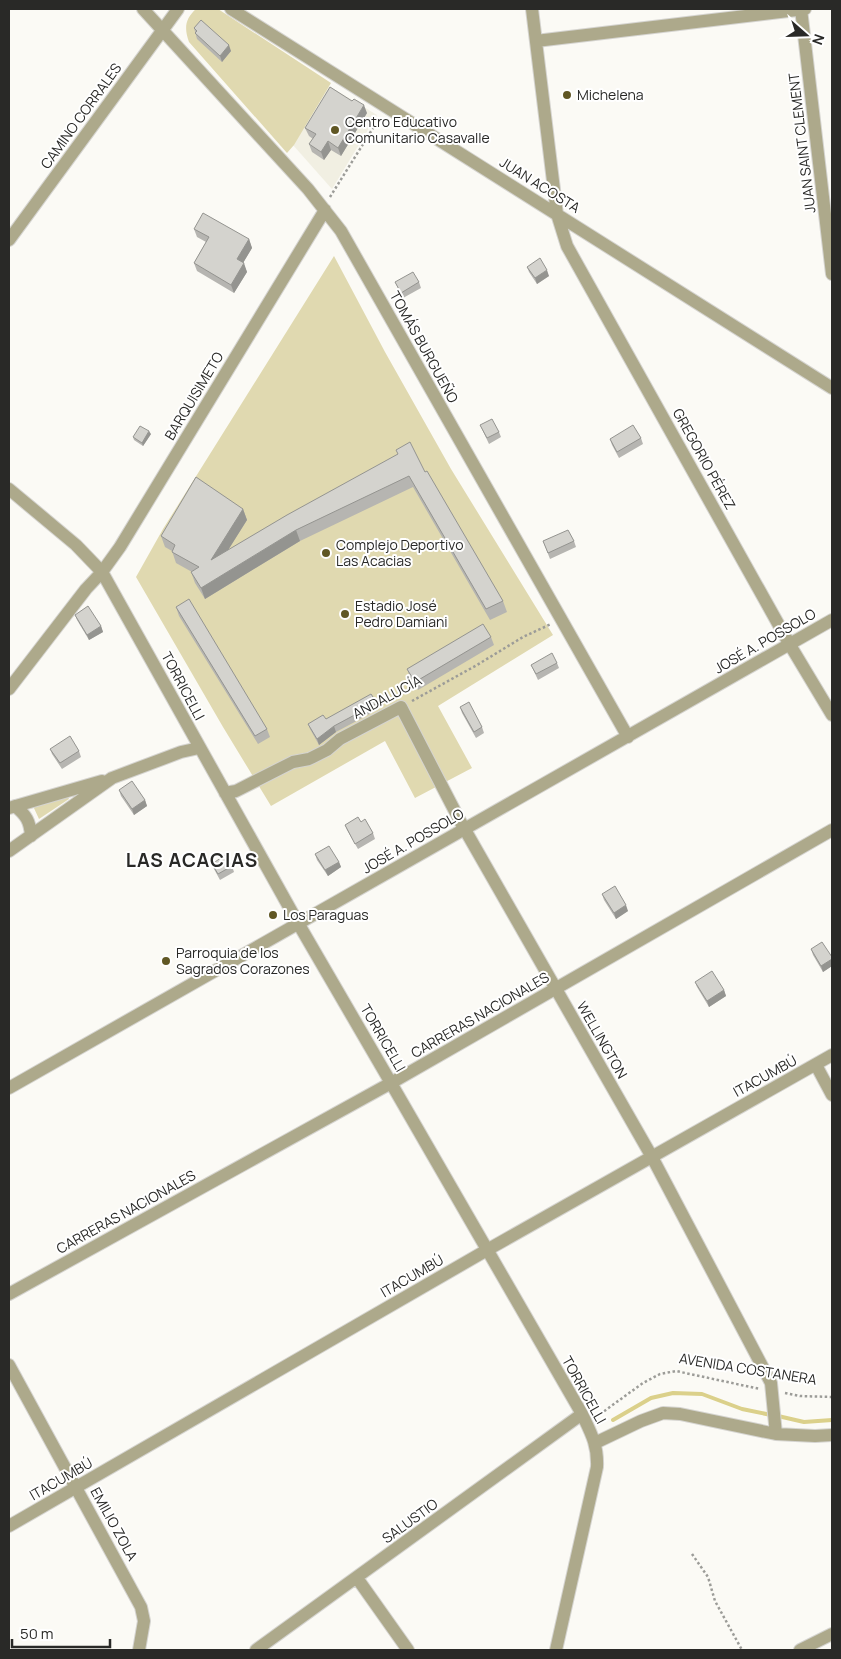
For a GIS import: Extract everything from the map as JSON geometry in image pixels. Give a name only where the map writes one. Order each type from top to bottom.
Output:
[{"type":"street","name":"TOMÁS BURGUEÑO","points":[[143,9],[308,189],[342,232],[628,737]]},
{"type":"street","name":"CAMINO CORRALES","points":[[9,240],[178,9]]},
{"type":"street","name":"JUAN ACOSTA","points":[[231,9],[832,388]]},
{"type":"street","name":"GREGORIO PÉREZ","points":[[532,9],[557,214],[567,246],[790,645],[832,716]]},
{"type":"street","name":"JUAN SAINT CLEMENT","points":[[801,9],[832,274]]},
{"type":"street","points":[[536,42],[805,9]]},
{"type":"street","name":"BARQUISIMETO","points":[[9,689],[120,547],[325,210]]},
{"type":"street","name":"TORRICELLI","points":[[9,489],[76,544],[102,572],[298,923],[582,1414],[598,1452],[597,1467],[556,1650]]},
{"type":"street","name":"JOSÉ A. POSSOLO","points":[[9,1088],[832,620]]},
{"type":"street","name":"ANDALUCÍA","points":[[225,793],[236,791],[293,762],[309,759],[327,750],[340,739],[402,707]]},
{"type":"street","name":"WELLINGTON","points":[[402,707],[464,829],[652,1157],[771,1383],[776,1429]]},
{"type":"street","points":[[12,807],[112,778],[181,752],[199,748]]},
{"type":"street","points":[[9,851],[112,778]]},
{"type":"street","points":[[12,807],[25,814],[29,820],[31,836]]},
{"type":"street","name":"CARRERAS NACIONALES","points":[[9,1294],[392,1083],[832,830]]},
{"type":"street","name":"ITACUMBÚ","points":[[9,1526],[487,1250],[832,1055]]},
{"type":"street","points":[[816,1065],[832,1094]]},
{"type":"street","name":"EMILIO ZOLA","points":[[9,1365],[142,1607],[144,1621],[139,1650]]},
{"type":"street","points":[[595,1442],[662,1413],[680,1414],[815,1436],[832,1435]]},
{"type":"street","name":"SALUSTIO","points":[[256,1650],[582,1414]]},
{"type":"street","points":[[356,1578],[408,1650]]},
{"type":"street","points":[[800,1650],[832,1634]]},
{"type":"path","points":[[325,210],[330,197],[385,106]]},
{"type":"path","name":"ANDALUCÍA","points":[[402,707],[523,637],[560,619]]},
{"type":"path","name":"AVENIDA COSTANERA","points":[[582,1414],[597,1416],[643,1383],[660,1374],[676,1371],[772,1392],[800,1396],[832,1397]]},
{"type":"path","points":[[692,1554],[708,1577],[715,1601],[742,1650]]},
{"type":"shaded area","points":[[196,9],[218,9],[331,83],[294,145],[287,153],[189,42],[186,24]]},
{"type":"shaded area","name":"Centro Educativo Comunitario Casavalle","points":[[329,86],[377,115],[332,189],[293,145]]},
{"type":"shaded area","name":"Complejo Deportivo Las Acacias","points":[[334,256],[385,352],[451,469],[553,635],[438,706],[472,768],[415,798],[385,741],[271,806],[136,577],[163,529]]},
{"type":"shaded area","points":[[67,794],[69,799],[39,819],[33,806]]},
{"type":"building","points":[[201,20],[229,45],[220,56],[195,33],[197,31],[194,28]]},
{"type":"building","points":[[330,87],[352,101],[354,99],[364,105],[338,148],[328,141],[321,152],[309,144],[316,134],[305,128]]},
{"type":"building","points":[[203,213],[249,239],[237,259],[244,263],[231,285],[194,263],[209,237],[194,229]]},
{"type":"building","points":[[540,258],[547,270],[535,278],[527,267]]},
{"type":"building","points":[[413,272],[419,282],[401,293],[395,282]]},
{"type":"building","points":[[492,419],[499,432],[487,438],[480,425]]},
{"type":"building","points":[[633,425],[641,438],[617,452],[610,439]]},
{"type":"building","points":[[140,426],[149,431],[142,443],[133,437]]},
{"type":"building","points":[[410,442],[425,472],[427,471],[503,601],[486,609],[409,476],[296,530],[201,588],[191,572],[199,567],[172,552],[175,545],[161,536],[196,477],[243,509],[211,560],[287,515],[398,454],[396,450]]},
{"type":"building","points":[[568,530],[574,541],[548,553],[543,541]]},
{"type":"building","points":[[189,599],[267,729],[255,736],[176,607]]},
{"type":"building","points":[[88,606],[101,626],[87,635],[75,615]]},
{"type":"building","points":[[483,624],[491,637],[415,682],[407,669]]},
{"type":"building","points":[[552,653],[557,663],[536,674],[531,665]]},
{"type":"building","points":[[371,694],[377,703],[334,726],[317,739],[308,724],[323,715],[326,719]]},
{"type":"building","points":[[469,702],[482,727],[474,732],[460,707]]},
{"type":"building","points":[[70,736],[79,751],[60,763],[50,749]]},
{"type":"building","points":[[132,781],[145,800],[132,809],[119,790]]},
{"type":"building","points":[[358,817],[361,822],[365,819],[373,833],[355,844],[345,825]]},
{"type":"building","points":[[329,846],[339,862],[325,870],[315,854]]},
{"type":"building","points":[[225,855],[232,866],[218,874],[212,864]]},
{"type":"building","points":[[615,886],[626,905],[614,913],[602,894]]},
{"type":"building","points":[[822,942],[832,959],[821,966],[811,949]]},
{"type":"building","points":[[712,971],[724,990],[707,1001],[695,982]]},
{"type":"waterway","points":[[613,1420],[651,1398],[673,1393],[702,1394],[742,1409],[771,1415]]},
{"type":"waterway","points":[[778,1416],[804,1422],[832,1420]]},
{"type":"place","name":"Michelena","points":[[567,95]]},
{"type":"place","name":"Centro Educativo Comunitario Casavalle","points":[[335,130]]},
{"type":"place","name":"Complejo Deportivo Las Acacias","points":[[326,553]]},
{"type":"place","name":"Estadio José Pedro Damiani","points":[[345,614]]},
{"type":"place","name":"Los Paraguas","points":[[273,915]]},
{"type":"place","name":"Parroquia de los Sagrados Corazones","points":[[166,961]]},
{"type":"district","name":"LAS ACACIAS","points":[[192,860]]}]
